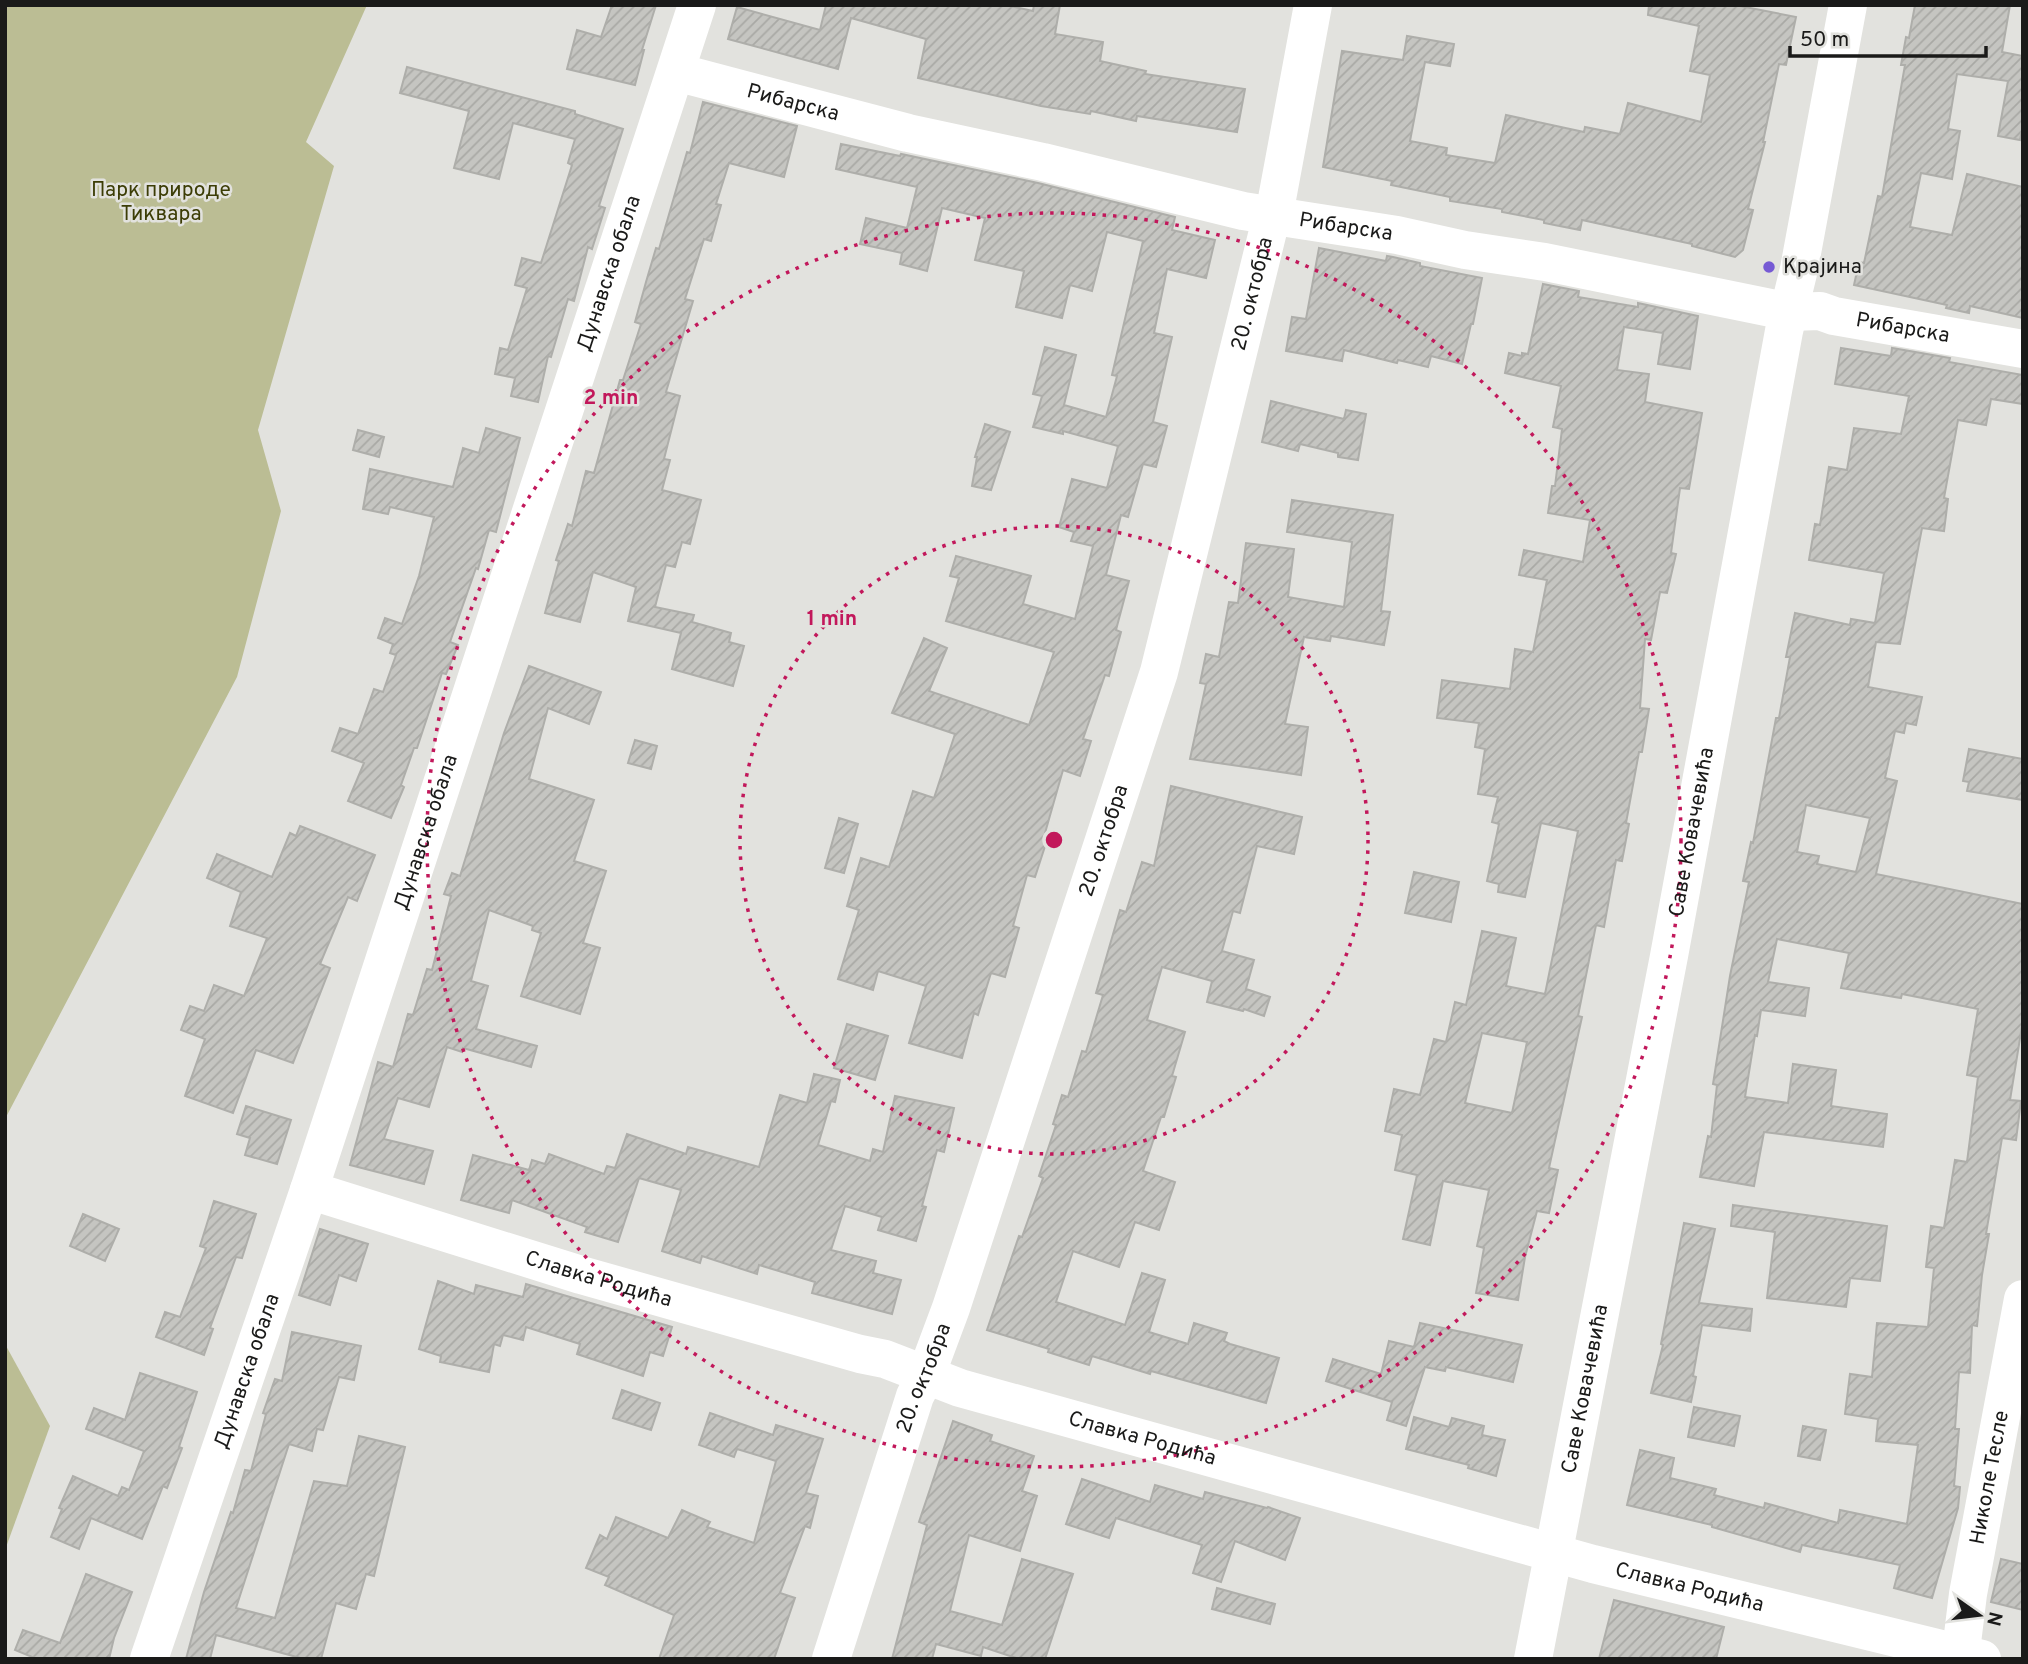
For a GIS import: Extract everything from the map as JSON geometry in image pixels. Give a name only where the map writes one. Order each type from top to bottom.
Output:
[{"type":"street","name":"Дунавска обала","points":[[149,1659],[309,1190],[697,5]]},
{"type":"street","name":"20. октобра","points":[[831,1659],[915,1395],[926,1375],[951,1308],[1159,672],[1274,215],[1313,5]]},
{"type":"street","name":"Саве Ковачевића","points":[[1533,1659],[1848,5]]},
{"type":"street","name":"Рибарска","points":[[676,72],[908,133],[1043,162],[1243,211],[1545,262],[1790,312],[1820,311],[1834,316],[2023,349]]},
{"type":"street","name":"Славка Родића","points":[[309,1190],[581,1275],[846,1351],[885,1359],[973,1391],[1593,1564],[1967,1657]]},
{"type":"street","name":"Николе Тесле","points":[[1967,1657],[1968,1594],[2023,1299]]},
{"type":"green space","name":"Парк природе Тиквара","points":[[5,5],[367,5],[306,142],[334,166],[258,430],[281,511],[237,677],[5,1119]]},
{"type":"green space","points":[[5,1344],[50,1426],[5,1550]]},
{"type":"building","points":[[612,5],[656,5],[642,50],[635,85],[567,69],[577,30],[601,37]]},
{"type":"building","points":[[826,5],[1006,5],[1033,11],[1034,5],[1060,5],[1055,34],[1103,42],[1100,61],[1146,71],[1145,74],[1245,89],[1237,132],[1137,116],[1136,121],[1091,111],[1090,114],[1041,106],[918,78],[926,39],[851,18],[838,69],[728,39],[737,7],[820,30]]},
{"type":"building","points":[[1649,5],[1735,5],[1796,17],[1786,65],[1779,64],[1765,142],[1748,209],[1753,210],[1743,250],[1735,257],[1692,244],[1582,220],[1580,230],[1544,223],[1544,220],[1502,212],[1502,209],[1450,201],[1450,197],[1391,185],[1392,181],[1323,167],[1342,51],[1403,60],[1407,36],[1454,44],[1450,66],[1425,62],[1410,141],[1447,148],[1446,155],[1495,163],[1506,115],[1584,132],[1585,127],[1620,134],[1628,103],[1701,122],[1710,75],[1690,71],[1699,26],[1648,15]]},
{"type":"building","points":[[1915,5],[2010,5],[2002,52],[2023,56],[2023,125],[2020,140],[1998,136],[2008,81],[1957,74],[1948,129],[1960,131],[1952,179],[1921,173],[1910,227],[1952,235],[1967,174],[2023,187],[2023,318],[1970,306],[1969,313],[1946,308],[1947,305],[1854,285],[1859,262],[1864,263],[1878,196],[1882,197],[1905,65],[1901,65]]},
{"type":"building","points":[[407,67],[575,111],[575,114],[623,129],[599,206],[605,208],[592,249],[588,247],[574,301],[568,299],[551,357],[548,356],[538,402],[511,396],[515,378],[495,374],[500,348],[508,350],[527,288],[515,285],[522,258],[541,263],[572,165],[568,163],[575,139],[513,123],[499,179],[454,168],[469,111],[400,93]]},
{"type":"building","points":[[703,102],[797,126],[784,177],[729,163],[716,204],[721,205],[711,241],[704,239],[685,299],[693,301],[666,392],[680,396],[664,459],[670,460],[662,490],[701,500],[690,544],[682,542],[675,567],[666,565],[655,607],[694,615],[692,622],[731,633],[729,642],[744,646],[733,686],[672,669],[681,633],[628,621],[636,587],[593,572],[580,622],[545,613],[559,561],[556,560],[568,524],[572,526],[586,471],[594,473],[620,380],[623,380],[641,324],[635,322],[646,282],[656,248],[659,249],[687,152],[690,153]]},
{"type":"building","points":[[841,144],[1038,183],[1175,217],[1172,230],[1215,240],[1206,278],[1167,269],[1154,333],[1172,337],[1153,422],[1167,426],[1156,467],[1143,464],[1128,517],[1121,515],[1106,575],[1129,581],[1116,630],[1121,632],[1109,676],[1105,675],[1083,739],[1091,741],[1080,776],[1063,770],[1045,833],[1049,834],[1035,877],[1027,875],[1013,926],[1019,928],[1005,977],[991,973],[978,1015],[974,1013],[962,1058],[909,1043],[926,986],[878,971],[873,990],[838,979],[859,910],[847,906],[861,858],[889,867],[913,791],[934,798],[955,734],[892,713],[924,638],[947,648],[929,691],[1029,725],[1054,652],[946,621],[959,578],[950,576],[956,556],[1031,576],[1023,604],[1075,619],[1093,546],[1071,541],[1074,532],[1059,527],[1072,479],[1107,488],[1118,446],[1063,431],[1063,434],[1033,427],[1042,396],[1033,394],[1045,347],[1076,355],[1064,405],[1106,417],[1117,376],[1112,375],[1143,241],[1107,232],[1092,291],[1070,285],[1062,318],[1016,307],[1024,271],[975,260],[985,218],[942,208],[927,271],[900,264],[902,253],[860,244],[866,218],[907,228],[917,187],[836,169]]},
{"type":"building","points":[[1319,248],[1386,261],[1387,256],[1393,257],[1420,263],[1420,266],[1482,278],[1462,364],[1431,356],[1428,367],[1398,360],[1397,363],[1344,350],[1342,361],[1286,351],[1292,317],[1306,319]]},
{"type":"building","points":[[1543,284],[1579,291],[1578,297],[1638,307],[1638,303],[1698,316],[1690,369],[1658,364],[1663,333],[1624,327],[1617,370],[1649,374],[1645,402],[1702,413],[1689,489],[1680,488],[1671,553],[1676,554],[1667,593],[1660,592],[1651,640],[1645,639],[1640,708],[1649,709],[1642,752],[1639,752],[1622,861],[1616,860],[1604,927],[1596,925],[1578,1016],[1582,1017],[1549,1168],[1558,1170],[1549,1213],[1537,1211],[1525,1257],[1518,1300],[1476,1293],[1484,1248],[1477,1246],[1489,1190],[1443,1181],[1430,1245],[1403,1239],[1417,1175],[1395,1170],[1402,1135],[1385,1131],[1394,1089],[1420,1095],[1434,1039],[1446,1042],[1455,1002],[1466,1005],[1482,931],[1516,938],[1506,986],[1545,994],[1578,831],[1541,823],[1525,897],[1498,892],[1499,884],[1487,881],[1499,824],[1492,822],[1498,797],[1478,794],[1485,749],[1475,747],[1479,723],[1437,718],[1442,680],[1510,689],[1515,649],[1533,652],[1547,580],[1519,575],[1524,550],[1583,562],[1590,520],[1548,513],[1552,486],[1555,486],[1562,429],[1553,427],[1561,386],[1505,373],[1509,353],[1522,356],[1522,353],[1528,354]],"holes":[[[1482,1033],[1527,1042],[1512,1113],[1465,1103]]]},
{"type":"building","points":[[1841,348],[1891,356],[1892,348],[1950,358],[1949,362],[2023,375],[2023,404],[1991,399],[1986,425],[1958,420],[1944,498],[1948,499],[1944,531],[1922,528],[1900,644],[1876,642],[1868,687],[1922,697],[1916,725],[1906,723],[1904,733],[1895,731],[1885,778],[1897,781],[1876,874],[2023,904],[2023,1020],[2010,1100],[2021,1101],[2016,1140],[2002,1138],[1986,1234],[1989,1234],[1977,1326],[1972,1325],[1970,1373],[1959,1372],[1955,1429],[1959,1429],[1954,1486],[1960,1487],[1958,1508],[1932,1598],[1894,1588],[1900,1565],[1802,1545],[1800,1552],[1712,1525],[1627,1505],[1640,1450],[1674,1458],[1670,1478],[1716,1489],[1714,1495],[1764,1508],[1765,1503],[1838,1523],[1840,1510],[1907,1524],[1918,1445],[1876,1441],[1878,1419],[1845,1414],[1850,1374],[1872,1377],[1877,1323],[1928,1327],[1934,1268],[1926,1267],[1931,1226],[1944,1228],[1955,1160],[1967,1162],[1978,1077],[1967,1075],[1978,1009],[1902,994],[1901,998],[1841,988],[1849,953],[1777,939],[1768,982],[1809,988],[1805,1016],[1761,1010],[1745,1097],[1788,1103],[1793,1064],[1836,1070],[1831,1106],[1887,1114],[1883,1147],[1764,1132],[1754,1186],[1700,1177],[1708,1136],[1711,1137],[1717,1085],[1713,1084],[1730,976],[1749,882],[1743,881],[1751,842],[1753,843],[1776,718],[1779,718],[1790,657],[1786,657],[1795,613],[1850,625],[1851,619],[1875,623],[1884,573],[1809,560],[1815,524],[1820,525],[1829,467],[1847,470],[1854,428],[1901,434],[1909,396],[1835,384]],"holes":[[[1806,805],[1870,818],[1856,872],[1817,864],[1819,856],[1797,852]]]},
{"type":"building","points":[[1271,401],[1344,419],[1346,410],[1366,414],[1358,460],[1338,457],[1338,453],[1300,444],[1298,451],[1262,442]]},
{"type":"building","points":[[985,424],[1010,432],[991,490],[972,486],[975,457]]},
{"type":"building","points":[[486,428],[520,438],[496,532],[489,530],[478,569],[476,568],[450,642],[458,645],[446,674],[442,673],[391,818],[348,801],[364,763],[332,751],[340,728],[358,734],[374,689],[383,692],[396,655],[390,653],[393,644],[378,638],[385,618],[402,624],[419,576],[434,517],[390,507],[388,514],[363,509],[370,469],[453,487],[463,448],[479,453]]},
{"type":"building","points":[[358,430],[384,437],[379,457],[353,450]]},
{"type":"building","points":[[1292,500],[1393,515],[1381,611],[1390,612],[1384,645],[1331,636],[1330,641],[1304,637],[1285,724],[1308,727],[1301,775],[1190,759],[1206,684],[1200,683],[1206,654],[1219,657],[1229,602],[1238,603],[1246,543],[1294,549],[1288,597],[1344,607],[1352,542],[1287,532]]},
{"type":"building","points":[[529,666],[601,692],[589,724],[548,708],[529,779],[594,800],[574,861],[606,871],[583,943],[600,948],[580,1014],[521,996],[541,933],[532,930],[533,926],[489,910],[471,981],[488,986],[476,1029],[537,1046],[531,1067],[463,1048],[462,1052],[447,1047],[429,1107],[398,1098],[384,1139],[433,1151],[424,1184],[350,1165],[378,1062],[393,1067],[408,1014],[413,1015],[427,969],[432,970],[451,896],[444,894],[452,873],[460,876],[504,733]]},
{"type":"building","points":[[635,740],[657,746],[651,769],[628,763]]},
{"type":"building","points":[[1969,749],[2023,759],[2023,800],[1967,791],[1969,782],[1963,781]]},
{"type":"building","points":[[1171,786],[1302,817],[1294,854],[1257,846],[1240,913],[1233,911],[1222,951],[1254,960],[1246,989],[1270,997],[1264,1016],[1207,1002],[1212,981],[1162,967],[1147,1020],[1185,1032],[1164,1117],[1161,1117],[1143,1171],[1175,1182],[1159,1230],[1135,1222],[1119,1267],[1073,1251],[1056,1302],[1125,1325],[1142,1273],[1165,1280],[1149,1332],[1188,1344],[1194,1323],[1227,1333],[1224,1341],[1230,1344],[1279,1358],[1266,1403],[1151,1371],[1150,1374],[1092,1356],[1089,1365],[1048,1352],[1049,1349],[987,1330],[1019,1236],[1022,1237],[1043,1178],[1039,1176],[1056,1125],[1053,1124],[1062,1095],[1068,1097],[1082,1051],[1086,1052],[1103,995],[1096,993],[1120,910],[1126,912],[1142,862],[1154,866]]},
{"type":"building","points":[[839,818],[858,824],[844,873],[825,868]]},
{"type":"building","points":[[300,826],[375,855],[357,901],[348,897],[320,964],[330,968],[293,1063],[256,1050],[233,1113],[185,1096],[205,1039],[181,1030],[190,1006],[204,1011],[214,985],[244,996],[267,938],[230,926],[241,892],[207,878],[217,854],[272,877],[290,833],[296,836]]},
{"type":"building","points":[[1414,872],[1459,882],[1451,922],[1405,913]]},
{"type":"building","points":[[847,1024],[888,1036],[875,1080],[834,1068]]},
{"type":"building","points":[[814,1074],[840,1080],[835,1102],[831,1101],[818,1145],[870,1161],[873,1149],[883,1152],[895,1096],[954,1108],[944,1152],[937,1150],[916,1241],[878,1230],[882,1217],[845,1206],[831,1250],[876,1261],[873,1273],[901,1280],[892,1314],[812,1293],[815,1282],[759,1265],[757,1274],[702,1256],[700,1263],[662,1251],[681,1190],[639,1178],[618,1242],[585,1232],[587,1227],[512,1200],[509,1213],[461,1200],[473,1155],[529,1170],[532,1160],[545,1164],[549,1154],[604,1174],[607,1166],[615,1168],[627,1134],[686,1154],[688,1147],[759,1167],[780,1095],[807,1103]]},
{"type":"building","points":[[246,1106],[291,1120],[277,1164],[245,1155],[250,1138],[237,1134]]},
{"type":"building","points":[[214,1201],[256,1214],[242,1258],[236,1257],[210,1328],[213,1329],[204,1355],[156,1337],[165,1312],[180,1317],[206,1248],[200,1246]]},
{"type":"building","points":[[1733,1205],[1887,1226],[1880,1281],[1850,1278],[1846,1307],[1767,1298],[1775,1232],[1731,1226]]},
{"type":"building","points":[[83,1214],[119,1229],[105,1261],[70,1246]]},
{"type":"building","points":[[1684,1223],[1715,1229],[1699,1303],[1752,1309],[1750,1331],[1702,1325],[1691,1402],[1651,1393],[1663,1345],[1661,1344]]},
{"type":"building","points":[[320,1229],[368,1244],[356,1281],[339,1275],[330,1305],[299,1295]]},
{"type":"building","points":[[438,1281],[474,1294],[476,1285],[523,1297],[526,1284],[672,1327],[663,1356],[650,1352],[643,1376],[577,1354],[580,1344],[526,1327],[523,1340],[503,1335],[500,1346],[494,1344],[489,1372],[440,1362],[441,1356],[419,1349]]},
{"type":"building","points":[[1420,1323],[1522,1345],[1513,1382],[1446,1367],[1445,1371],[1425,1367],[1406,1426],[1387,1420],[1392,1402],[1326,1381],[1333,1359],[1381,1374],[1389,1341],[1414,1347]]},
{"type":"building","points":[[292,1332],[361,1346],[354,1380],[339,1377],[323,1430],[317,1429],[312,1451],[289,1444],[236,1608],[275,1618],[314,1481],[347,1486],[359,1436],[405,1447],[374,1576],[366,1574],[356,1609],[336,1603],[321,1659],[304,1659],[216,1635],[210,1659],[186,1659],[204,1592],[231,1512],[233,1513],[245,1470],[251,1471],[266,1414],[263,1413],[275,1379],[282,1381]]},
{"type":"building","points":[[140,1373],[197,1392],[179,1447],[182,1448],[167,1488],[163,1486],[142,1539],[91,1518],[79,1549],[51,1537],[62,1509],[59,1508],[73,1476],[118,1496],[122,1487],[129,1490],[144,1451],[86,1429],[94,1408],[125,1420]]},
{"type":"building","points":[[622,1390],[660,1403],[651,1430],[613,1418]]},
{"type":"building","points":[[1694,1407],[1740,1416],[1734,1446],[1688,1437]]},
{"type":"building","points":[[710,1413],[773,1435],[776,1425],[823,1439],[806,1493],[818,1496],[810,1528],[805,1526],[780,1593],[795,1598],[774,1659],[659,1659],[674,1615],[605,1585],[609,1577],[586,1568],[600,1535],[607,1539],[616,1517],[668,1538],[682,1510],[710,1522],[707,1527],[754,1543],[776,1461],[737,1449],[734,1457],[699,1445]]},
{"type":"building","points":[[1414,1417],[1449,1427],[1452,1418],[1484,1426],[1482,1435],[1505,1440],[1496,1476],[1468,1468],[1469,1465],[1406,1449]]},
{"type":"building","points":[[953,1421],[992,1435],[990,1441],[1034,1456],[1022,1491],[1037,1496],[1020,1551],[969,1535],[950,1611],[1002,1625],[1022,1559],[1073,1574],[1045,1659],[1019,1659],[983,1647],[981,1656],[936,1644],[932,1659],[892,1659],[927,1525],[919,1522]]},
{"type":"building","points":[[1803,1426],[1826,1430],[1820,1460],[1798,1456]]},
{"type":"building","points":[[1082,1479],[1150,1502],[1155,1485],[1203,1499],[1205,1492],[1268,1507],[1300,1518],[1285,1560],[1235,1541],[1221,1582],[1193,1573],[1202,1545],[1116,1518],[1109,1538],[1066,1524]]},
{"type":"building","points":[[2001,1559],[2023,1564],[2023,1610],[1991,1602]]},
{"type":"building","points":[[86,1574],[132,1592],[109,1659],[37,1659],[15,1650],[23,1630],[60,1643]]},
{"type":"building","points":[[1217,1588],[1275,1604],[1270,1624],[1212,1609]]},
{"type":"building","points":[[1614,1600],[1724,1627],[1716,1659],[1599,1659]]},
{"type":"place","name":"Крајина","points":[[1769,267]]}]
